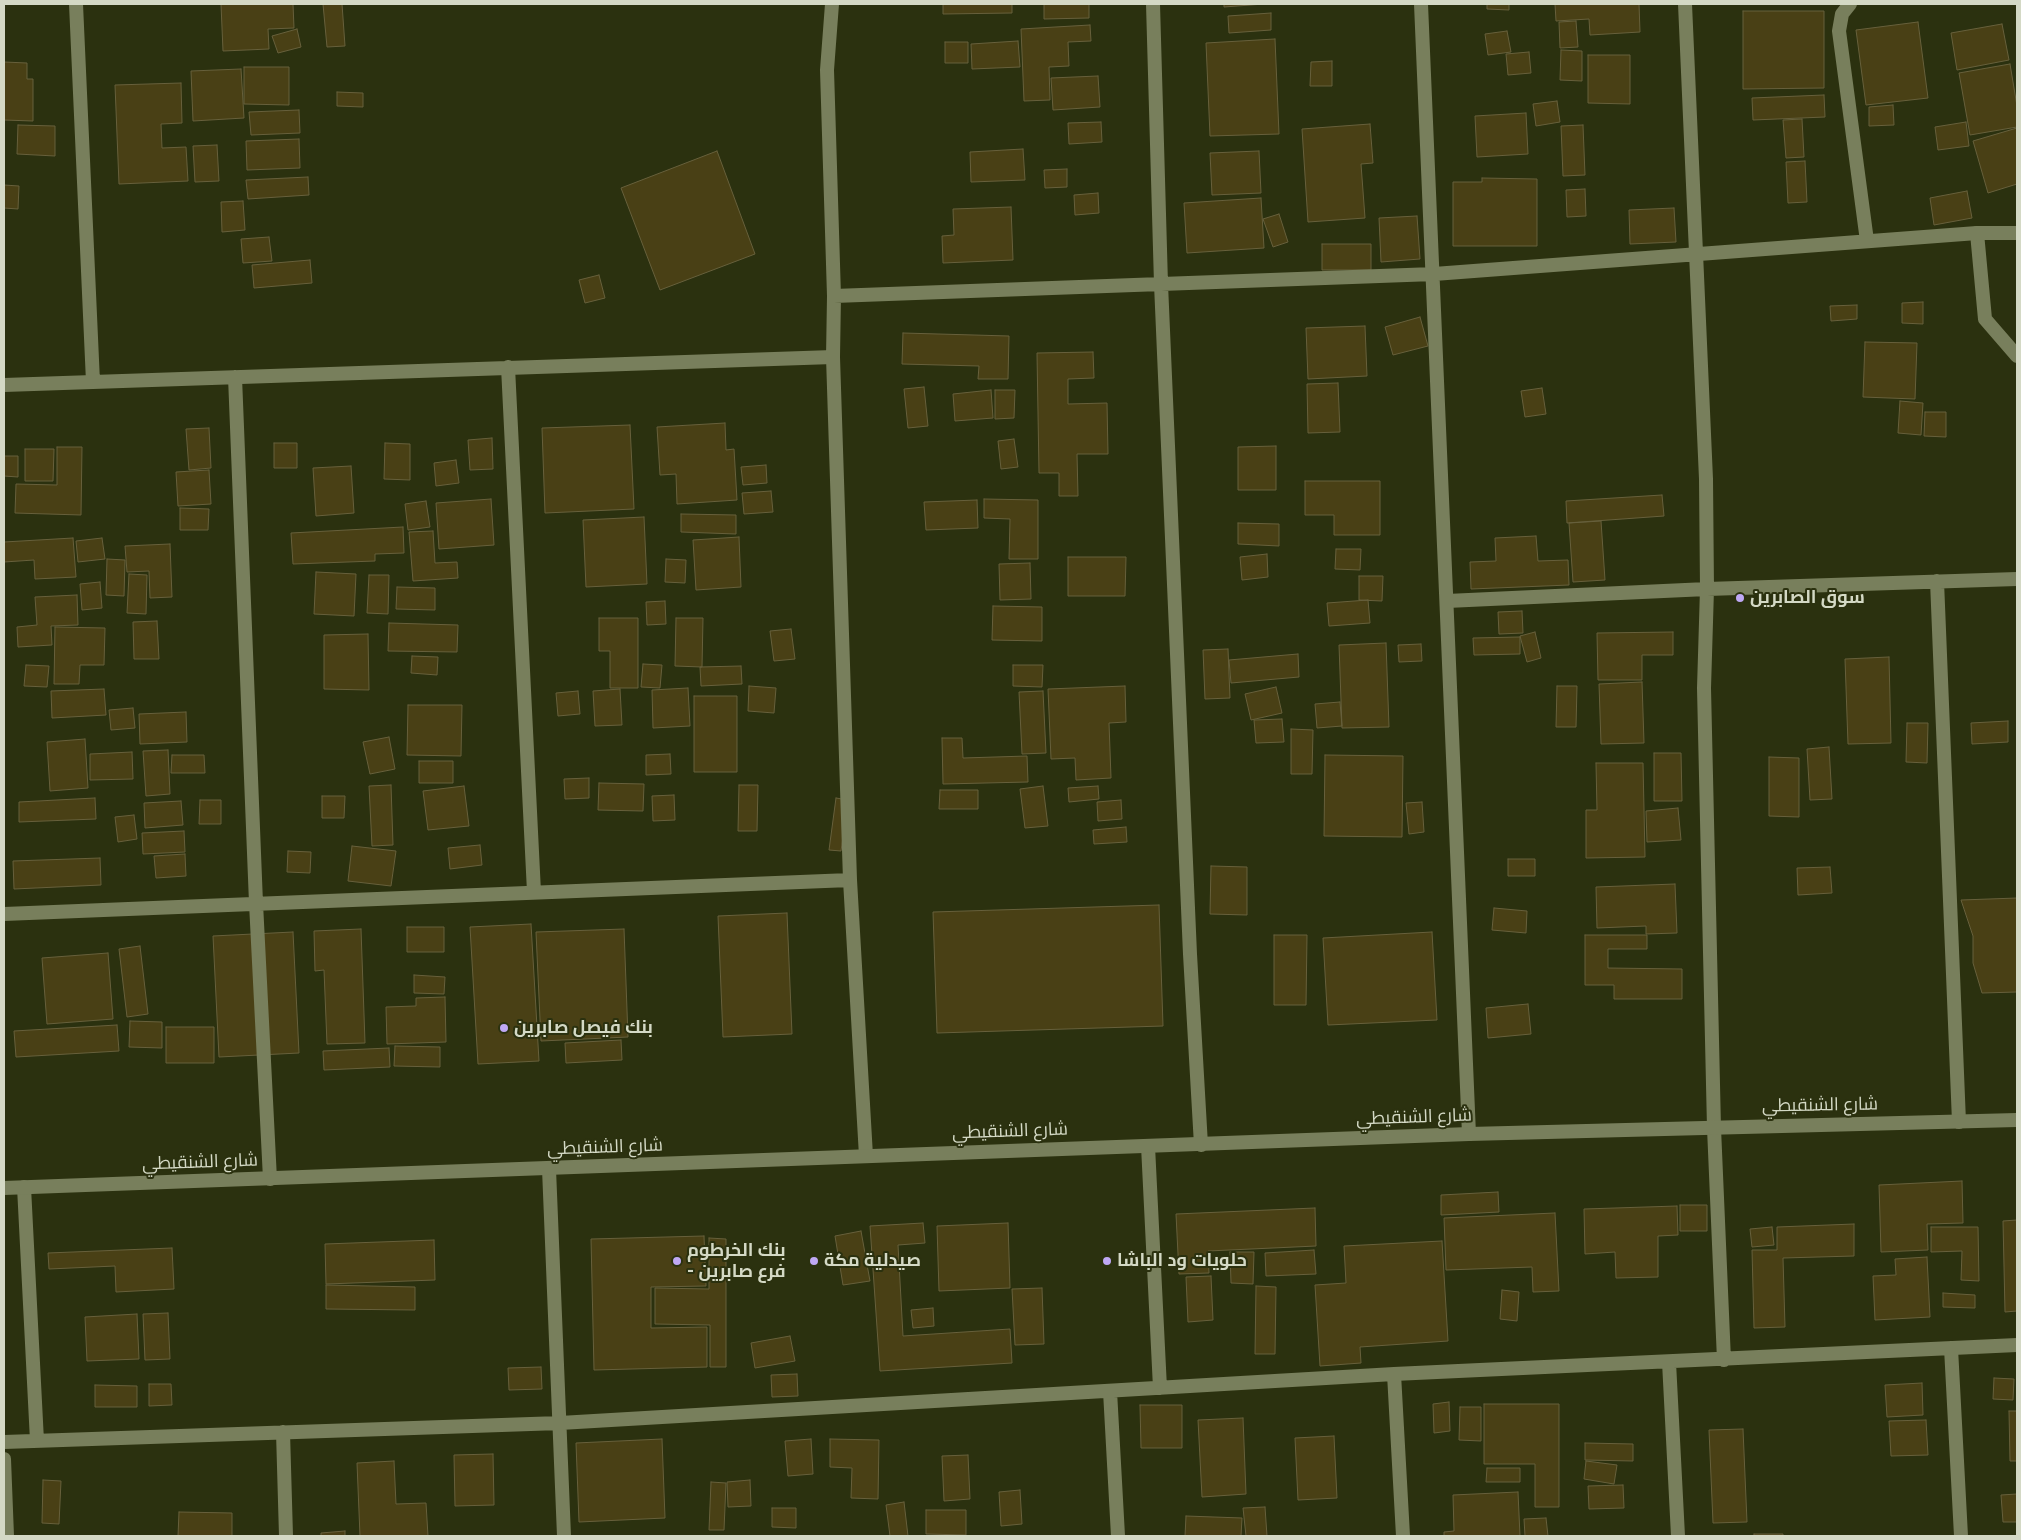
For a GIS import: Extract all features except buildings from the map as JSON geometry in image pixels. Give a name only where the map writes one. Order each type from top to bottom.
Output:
[{"type":"street","points":[[76,4],[93,382]]},
{"type":"street","points":[[832,4],[827,70],[834,296],[833,356],[850,880],[866,1156]]},
{"type":"street","points":[[1153,4],[1161,284],[1190,954],[1201,1145]]},
{"type":"street","points":[[1421,4],[1470,1134]]},
{"type":"street","points":[[1686,4],[1695,254],[1706,479],[1707,589],[1704,688],[1714,1128],[1724,1360]]},
{"type":"street","points":[[1850,4],[1842,14],[1839,31],[1867,241]]},
{"type":"street","points":[[834,296],[1434,274],[1977,233],[2017,232]]},
{"type":"street","points":[[1977,233],[1985,319],[2017,356]]},
{"type":"street","points":[[4,385],[833,356]]},
{"type":"street","points":[[508,367],[534,892]]},
{"type":"street","points":[[235,377],[256,903],[270,1179]]},
{"type":"street","points":[[1447,601],[1707,589],[2017,579]]},
{"type":"street","points":[[1937,581],[1959,1122]]},
{"type":"street","points":[[4,914],[850,880]]},
{"type":"street","name":"شارع الشنقيطي","points":[[4,1188],[1470,1134],[2017,1120]]},
{"type":"street","points":[[1148,1146],[1160,1388]]},
{"type":"street","points":[[549,1169],[564,1536]]},
{"type":"street","points":[[24,1187],[37,1441]]},
{"type":"street","points":[[4,1442],[560,1423],[1394,1374],[2017,1345]]},
{"type":"street","points":[[1951,1348],[1961,1536]]},
{"type":"street","points":[[1669,1362],[1678,1536]]},
{"type":"street","points":[[1394,1374],[1404,1536]]},
{"type":"street","points":[[1110,1391],[1118,1536]]},
{"type":"street","points":[[283,1432],[286,1536]]},
{"type":"street","points":[[4,1459],[7,1536]]},
{"type":"place","name":"سوق الصابرين","points":[[1740,598]]},
{"type":"place","name":"بنك فيصل صابرين","points":[[504,1028]]},
{"type":"place","name":"بنك الخرطوم - فرع صابرين","points":[[677,1261]]},
{"type":"place","name":"صيدلية مكة","points":[[814,1261]]},
{"type":"place","name":"حلويات ود الباشا","points":[[1107,1261]]}]
